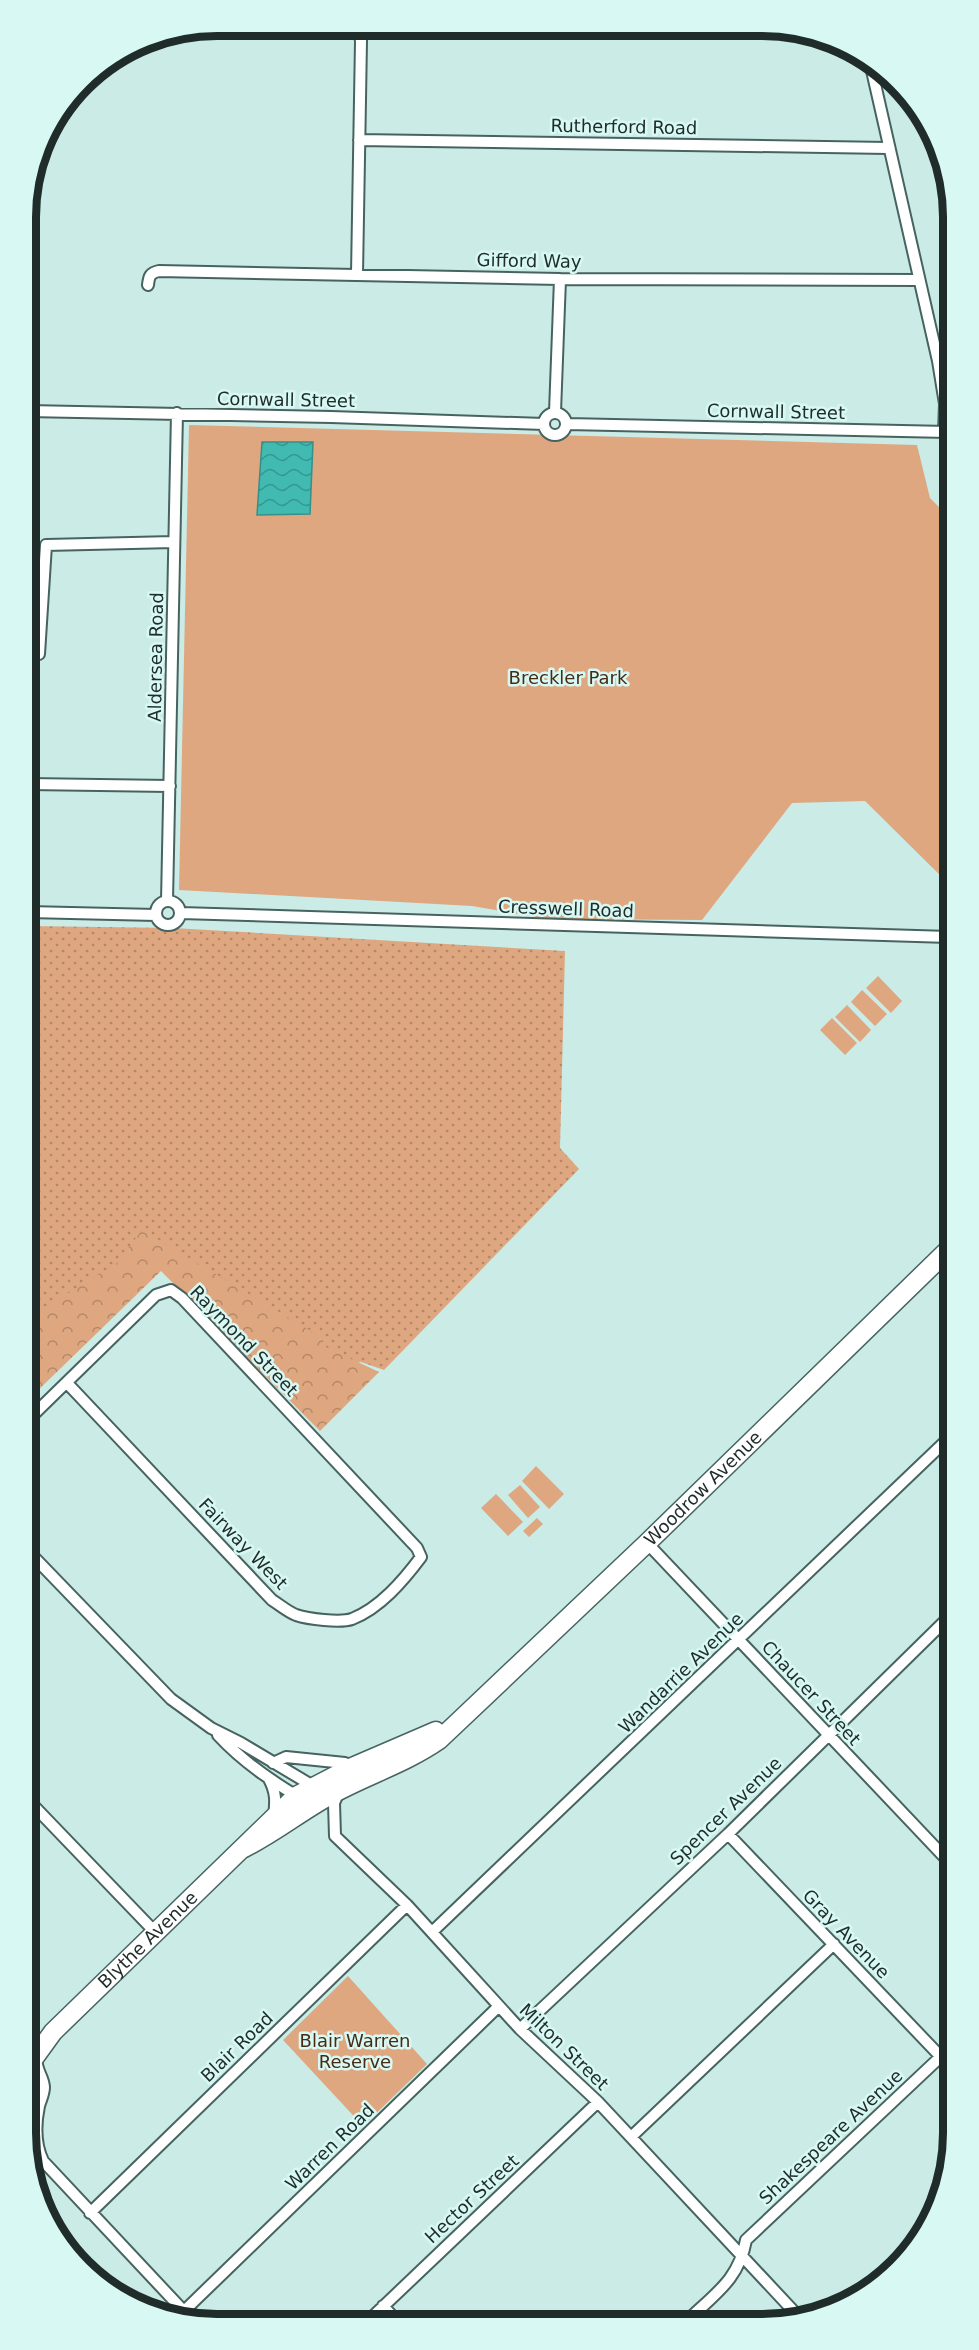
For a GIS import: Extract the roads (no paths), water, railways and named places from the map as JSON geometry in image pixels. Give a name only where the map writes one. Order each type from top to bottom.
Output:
[{"type":"main road","name":"Woodrow Avenue","points":[[340,1790],[440,1740],[943,1255]]},
{"type":"main road","name":"Woodrow Avenue","points":[[350,1768],[452,1726]]},
{"type":"main road","name":"Blythe Avenue","points":[[244,1848],[275,1832],[350,1768]]},
{"type":"main road","name":"Blythe Avenue","points":[[36,2049],[296,1796],[340,1790]]},
{"type":"street","points":[[357,274],[360,36]]},
{"type":"street","points":[[361,41],[363,36]]},
{"type":"street","points":[[873,75],[943,392]]},
{"type":"street","name":"Rutherford Road","points":[[359,140],[888,148]]},
{"type":"street","name":"Gifford Way","points":[[148,285],[152,272],[159,271],[560,279],[919,279]]},
{"type":"street","points":[[555,412],[560,279]]},
{"type":"street","name":"Cornwall Street","points":[[36,411],[544,424]]},
{"type":"street","points":[[555,412],[563,416],[567,424],[562,433],[555,435],[548,433],[544,424],[548,415],[555,412]]},
{"type":"street","name":"Aldersea Road","points":[[167,901],[177,413]]},
{"type":"street","name":"Cornwall Street","points":[[567,424],[943,432]]},
{"type":"street","points":[[36,654],[39,654],[46,545],[174,543]]},
{"type":"street","points":[[36,784],[170,786]]},
{"type":"street","points":[[156,915],[159,906],[167,901],[175,903],[181,913]]},
{"type":"street","name":"Cresswell Road","points":[[36,912],[156,915],[160,922],[169,925],[177,921],[181,913],[943,937]]},
{"type":"street","name":"Raymond Street","points":[[36,1412],[156,1295],[171,1290],[182,1298],[417,1548],[421,1557]]},
{"type":"street","name":"Fairway West","points":[[67,1383],[272,1600],[296,1615],[321,1620],[350,1619],[381,1601],[408,1575],[421,1557]]},
{"type":"street","name":"Wandarrie Avenue","points":[[432,1932],[943,1444]]},
{"type":"street","name":"Chaucer Street","points":[[646,1543],[943,1856]]},
{"type":"street","points":[[36,1559],[171,1699],[211,1728],[241,1743],[317,1794]]},
{"type":"street","name":"Spencer Avenue","points":[[520,2029],[728,1834],[943,1623]]},
{"type":"street","points":[[211,1728],[228,1746],[296,1796]]},
{"type":"street","points":[[273,1763],[286,1757],[345,1763],[350,1768]]},
{"type":"street","points":[[268,1777],[275,1789],[277,1800],[274,1816]]},
{"type":"street","name":"Milton Street","points":[[340,1790],[334,1803],[336,1836],[407,1905],[520,2029],[598,2102],[793,2311]]},
{"type":"street","points":[[36,1808],[156,1933]]},
{"type":"street","name":"Gray Avenue","points":[[728,1834],[940,2057]]},
{"type":"street","name":"Blair Road","points":[[90,2213],[407,1905]]},
{"type":"street","points":[[631,2138],[834,1944]]},
{"type":"street","name":"Warren Road","points":[[185,2311],[500,2006]]},
{"type":"street","name":"Shakespeare Avenue","points":[[694,2314],[733,2276],[743,2259],[746,2240],[943,2054]]},
{"type":"street","points":[[36,2069],[44,2082],[44,2091],[39,2106]]},
{"type":"street","points":[[36,2089],[39,2106],[37,2139],[43,2162],[183,2311]]},
{"type":"street","name":"Hector Street","points":[[375,2314],[598,2102]]},
{"type":"street","points":[[383,2306],[390,2314]]},
{"type":"water","points":[[262,442],[313,442],[310,514],[257,515]]},
{"type":"park label","name":"Breckler Park","points":[[568,678]]},
{"type":"park label","name":"Blair Warren Reserve","points":[[355,2051]]}]
